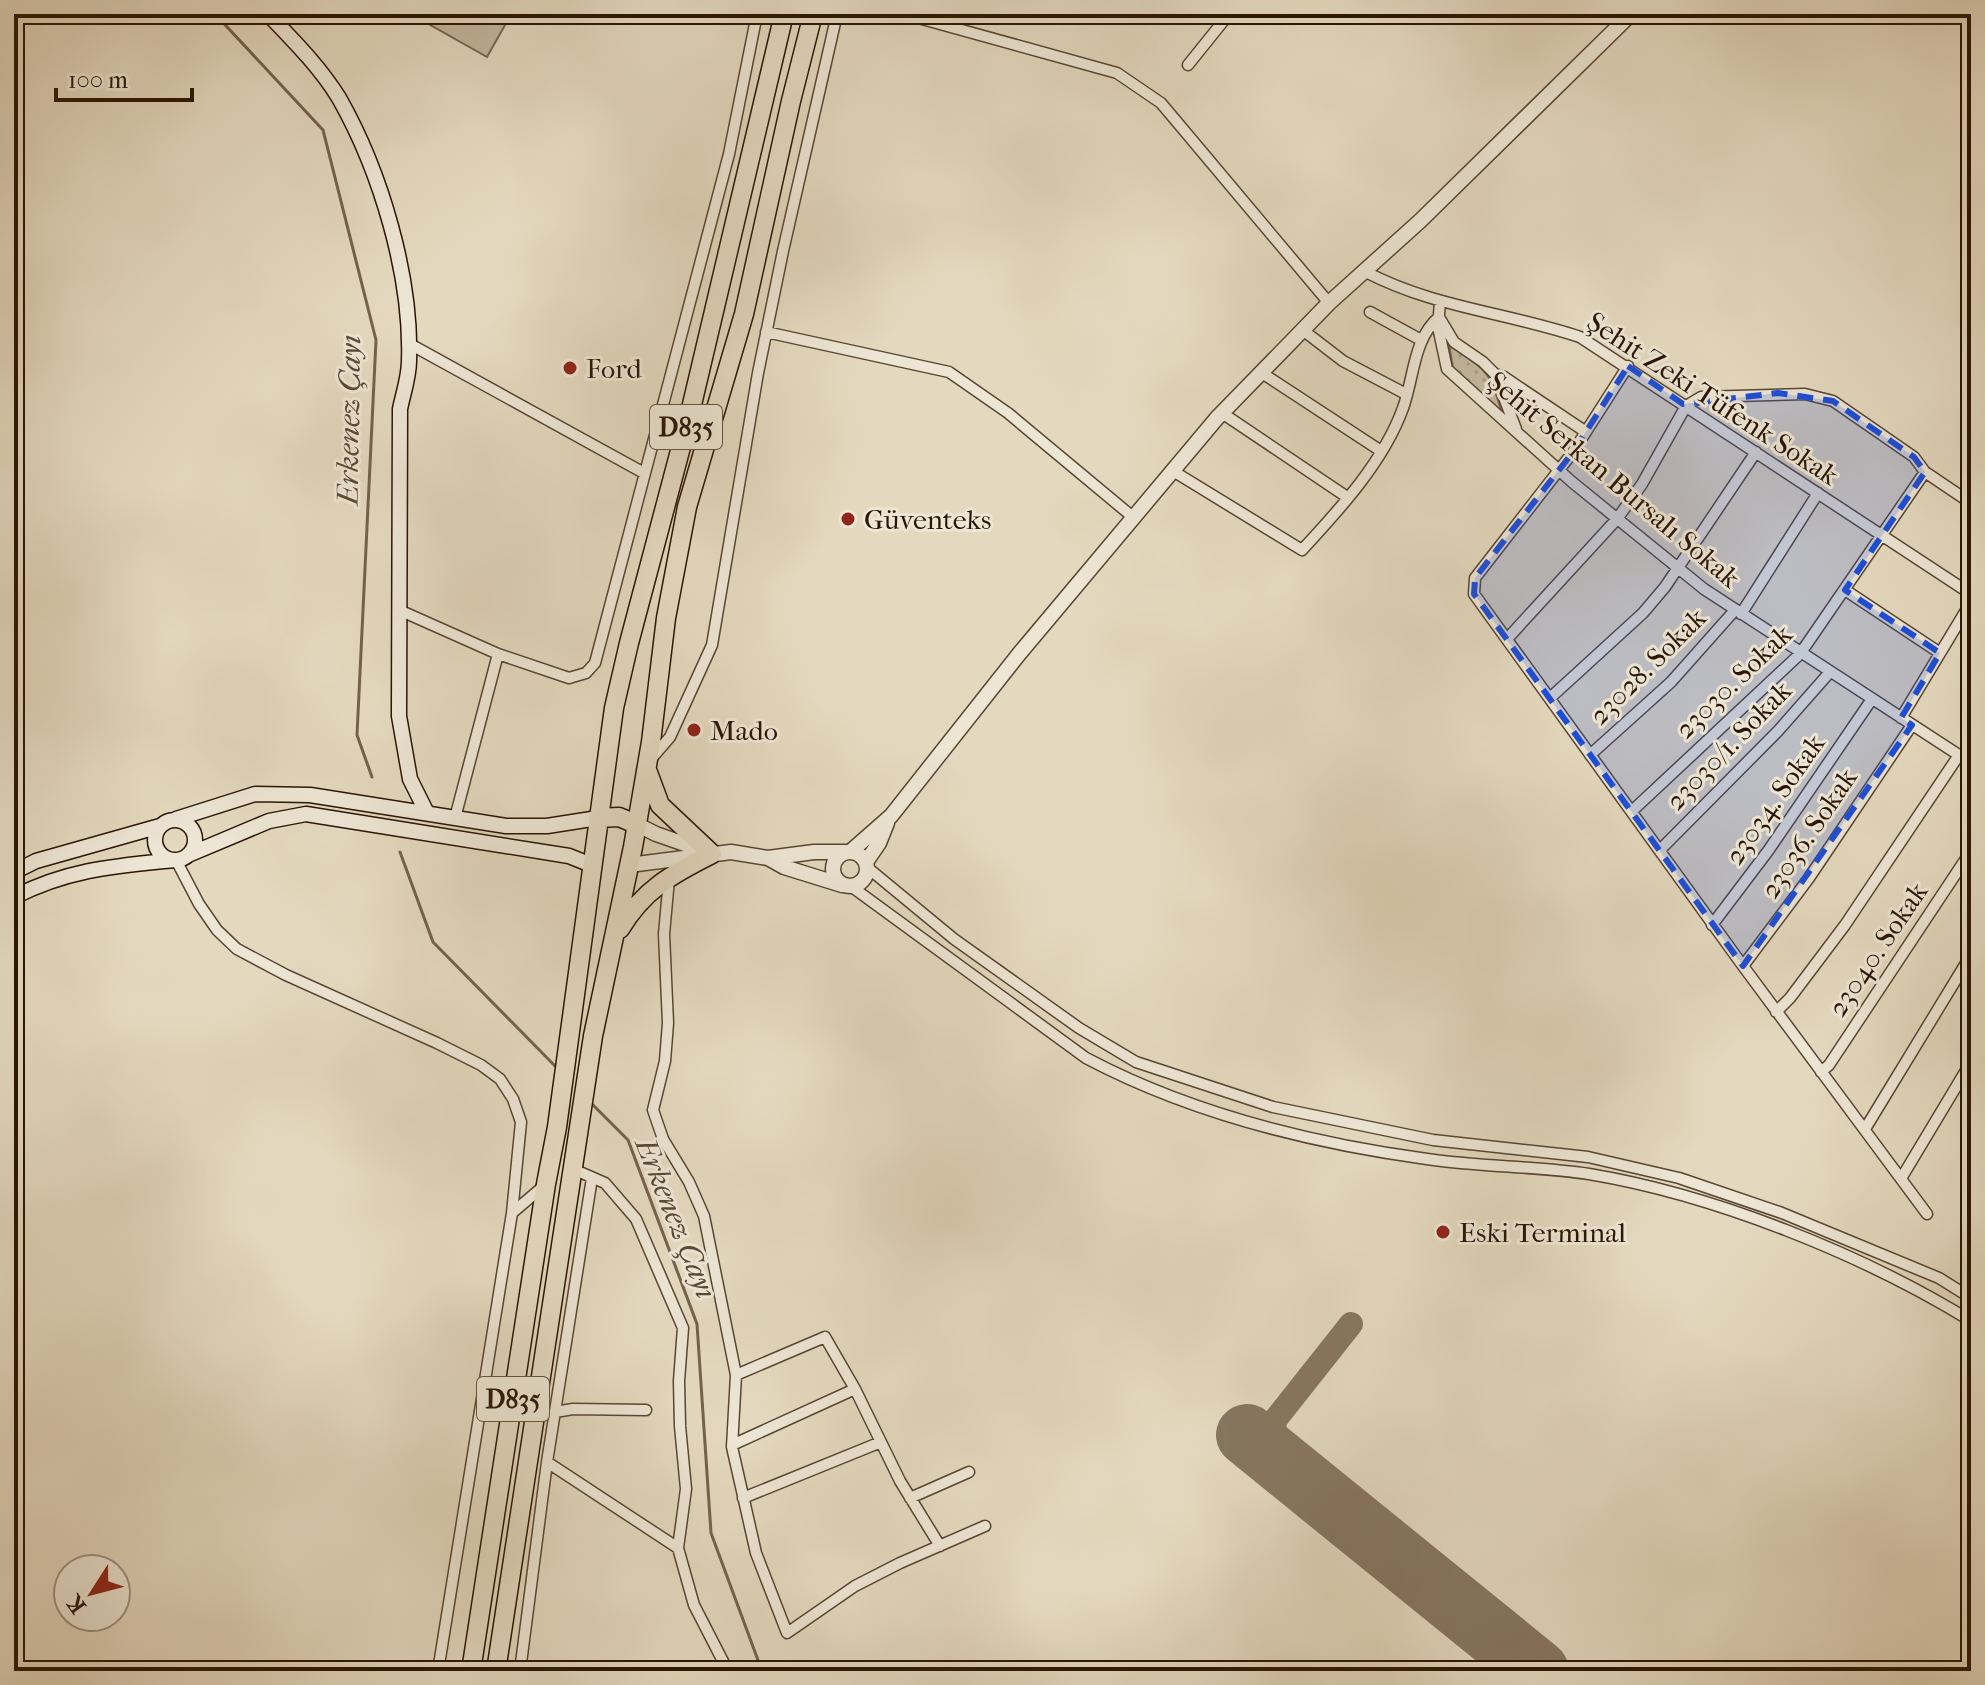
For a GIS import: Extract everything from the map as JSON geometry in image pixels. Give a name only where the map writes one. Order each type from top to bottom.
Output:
[{"type":"highway","name":"D835","points":[[471,1671],[573,1023],[614,708],[690,413],[784,14]]},
{"type":"highway","name":"D835","points":[[496,1671],[593,1036],[631,856],[666,618],[687,507],[744,314],[813,14]]},
{"type":"highway","points":[[614,938],[646,893],[712,854],[660,805],[646,765]]},
{"type":"highway","points":[[598,818],[619,817],[636,824]]},
{"type":"highway","points":[[594,866],[609,868],[631,856]]},
{"type":"main road","points":[[268,14],[302,49],[338,97],[359,139],[383,203],[401,268],[410,323],[409,363],[400,409],[399,716],[410,779],[427,813]]},
{"type":"main road","points":[[847,886],[834,876],[836,859],[891,816],[1019,654],[1222,413],[1329,303],[1420,221],[1631,14]]},
{"type":"main road","points":[[14,872],[36,861],[160,826],[255,794],[310,795],[506,826],[547,826],[598,818]]},
{"type":"main road","points":[[14,897],[40,883],[83,870],[182,858],[269,821],[306,814],[569,856],[594,866]]},
{"type":"main road","points":[[768,858],[784,867],[847,886],[865,878],[867,865],[891,816]]},
{"type":"main road","points":[[160,826],[155,838],[158,850],[168,859],[182,858],[193,850],[195,836],[189,825],[176,819]]},
{"type":"main road","points":[[636,824],[712,854]]},
{"type":"main road","points":[[631,856],[731,852],[768,858],[814,852],[848,852],[859,854],[867,865]]},
{"type":"street","points":[[399,610],[498,654],[569,678],[581,676],[595,663],[729,154],[757,14]]},
{"type":"street","points":[[646,765],[670,737],[712,645],[766,332],[837,14]]},
{"type":"street","points":[[904,14],[1117,73],[1142,87],[1161,103],[1329,303]]},
{"type":"street","points":[[1188,65],[1229,14]]},
{"type":"street","name":"Şehit Zeki Tüfenk Sokak","points":[[1364,271],[1412,294],[1513,317],[1580,337],[1971,594]]},
{"type":"street","name":"Şehit Serkan Bursalı Sokak","points":[[1440,302],[1439,317],[1447,369],[1559,470],[1679,569],[1738,612],[1965,759]]},
{"type":"street","points":[[1370,312],[1421,340]]},
{"type":"street","points":[[1173,471],[1302,550],[1381,451],[1403,407],[1421,340],[1430,324],[1439,317],[1454,342],[1495,374],[1586,432]]},
{"type":"street","points":[[1304,331],[1343,361],[1406,394]]},
{"type":"street","points":[[766,332],[949,372],[1008,413],[1134,518]]},
{"type":"street","points":[[408,343],[644,473]]},
{"type":"street","points":[[1628,366],[1559,470],[1475,578],[1474,594],[1712,925],[1927,1214]]},
{"type":"street","points":[[1262,373],[1381,451]]},
{"type":"street","points":[[1495,374],[1517,432]]},
{"type":"street","points":[[1507,639],[1617,519],[1642,484],[1686,406],[1701,397],[1778,393],[1805,394],[1833,401],[1914,457],[1925,472],[1971,503]]},
{"type":"street","points":[[1222,413],[1347,497]]},
{"type":"street","points":[[1550,698],[1643,613],[1679,569],[1756,452]]},
{"type":"street","name":"23030. Sokak","points":[[1632,811],[1800,653],[1925,472]]},
{"type":"street","name":"23028. Sokak","points":[[1590,755],[1671,682],[1738,612],[1818,493]]},
{"type":"street","points":[[1845,590],[1940,653]]},
{"type":"street","points":[[1901,718],[1971,602]]},
{"type":"street","points":[[455,818],[498,654]]},
{"type":"street","name":"23030/1. Sokak","points":[[1660,850],[1778,731],[1830,672]]},
{"type":"street","name":"23034. Sokak","points":[[1712,925],[1768,851],[1872,699]]},
{"type":"street","name":"23036. Sokak","points":[[1743,966],[1809,878],[1912,725]]},
{"type":"street","points":[[1776,1012],[1845,925],[1971,747]]},
{"type":"street","name":"23040. Sokak","points":[[1821,1072],[1829,1065],[1971,851]]},
{"type":"street","points":[[182,858],[191,889],[217,930],[237,949],[286,975],[481,1065],[500,1079],[513,1099],[521,1122],[512,1213],[438,1671]]},
{"type":"street","points":[[867,865],[967,948],[1079,1028],[1136,1062],[1251,1102],[1443,1141],[1588,1157],[1679,1178],[1782,1213],[1939,1278],[1971,1298]]},
{"type":"street","points":[[669,877],[664,934],[668,1023],[665,1061],[653,1110],[663,1139],[689,1182],[704,1216],[736,1375],[732,1445],[756,1553],[787,1633],[855,1586],[985,1526]]},
{"type":"street","points":[[847,886],[1086,1058],[1124,1078],[1268,1128],[1440,1160],[1588,1174],[1677,1193],[1815,1242],[1939,1301],[1971,1321]]},
{"type":"street","points":[[1865,1129],[1971,955]]},
{"type":"street","points":[[1902,1177],[1971,1062]]},
{"type":"street","points":[[1440,1160],[1443,1141]]},
{"type":"street","points":[[573,1169],[605,1183],[636,1219],[683,1328],[679,1381],[686,1489],[678,1548],[694,1605],[728,1671]]},
{"type":"street","points":[[520,1671],[547,1462],[592,1178]]},
{"type":"street","points":[[512,1213],[546,1184]]},
{"type":"street","points":[[736,1375],[825,1337],[910,1498],[940,1546]]},
{"type":"street","points":[[732,1445],[855,1389]]},
{"type":"street","points":[[555,1412],[573,1409],[646,1410]]},
{"type":"street","points":[[743,1498],[881,1442]]},
{"type":"street","points":[[547,1462],[678,1548]]},
{"type":"street","points":[[910,1498],[969,1472]]},
{"type":"highlighted area","points":[[1628,366],[1683,404],[1778,393],[1833,401],[1914,457],[1925,472],[1845,590],[1940,653],[1901,718],[1912,725],[1743,966],[1474,594],[1475,578],[1573,452]]},
{"type":"shaded area","points":[[420,14],[503,14],[509,18],[487,57],[418,18]]},
{"type":"shaded area","points":[[1449,344],[1484,372],[1502,413],[1453,369]]},
{"type":"waterway","name":"Erkenez Çayı","points":[[215,14],[323,130],[376,340],[357,735],[372,777]]},
{"type":"waterway","name":"Erkenez Çayı","points":[[400,852],[433,942],[557,1068]]},
{"type":"waterway","name":"Erkenez Çayı","points":[[590,1102],[628,1140],[697,1324],[711,1533],[762,1671]]},
{"type":"taxiway","points":[[1272,1456],[1275,1420],[1351,1324]]},
{"type":"runway","points":[[1247,1435],[1538,1671]]},
{"type":"place","name":"Ford","points":[[570,368]]},
{"type":"place","name":"Güventeks","points":[[848,519]]},
{"type":"place","name":"Mado","points":[[694,730]]},
{"type":"place","name":"Eski Terminal","points":[[1443,1232]]}]
